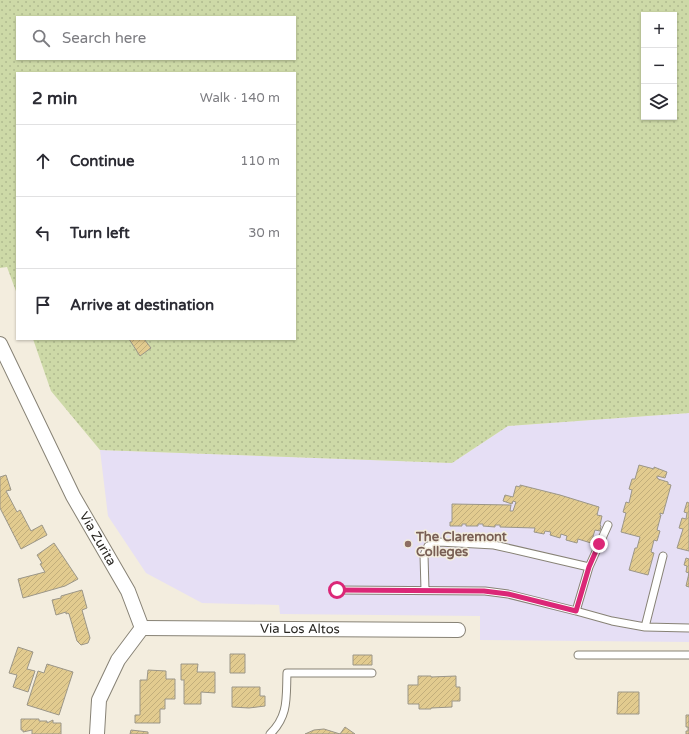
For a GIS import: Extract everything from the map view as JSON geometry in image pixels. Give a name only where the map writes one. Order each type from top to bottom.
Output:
[{"type":"street","name":"Via Zurita","points":[[0,344],[73,496],[128,591],[142,628]]},
{"type":"street","name":"Via Los Altos","points":[[142,628],[458,630]]},
{"type":"street","points":[[97,734],[99,700],[118,660],[142,628]]},
{"type":"lane","points":[[576,611],[589,567],[608,525]]},
{"type":"lane","points":[[425,590],[424,555],[428,546],[439,542],[494,545],[589,567]]},
{"type":"lane","points":[[645,627],[663,556]]},
{"type":"lane","points":[[337,590],[484,591],[508,594],[612,621],[645,627],[689,628]]},
{"type":"lane","points":[[578,655],[689,655]]},
{"type":"lane","points":[[270,734],[277,727],[286,707],[287,673],[372,673]]},
{"type":"shaded area","name":"The Claremont Colleges","points":[[689,413],[689,642],[480,640],[480,616],[280,614],[279,605],[202,603],[146,573],[108,516],[100,450],[452,463],[508,426]]},
{"type":"green space","points":[[0,0],[689,0],[689,413],[508,426],[452,463],[100,450],[51,391],[33,340],[296,340],[296,72],[16,72],[16,291],[7,267],[0,268]]},
{"type":"building","points":[[130,340],[145,340],[151,348],[140,356]]},
{"type":"building","points":[[639,465],[654,469],[654,467],[667,472],[665,478],[657,476],[657,478],[668,482],[668,484],[671,485],[663,514],[660,513],[661,515],[657,530],[660,531],[657,541],[654,540],[651,552],[654,553],[648,575],[629,570],[635,548],[637,548],[640,537],[621,532],[626,513],[623,512],[626,502],[629,503],[632,490],[629,489],[632,479],[635,479]]},
{"type":"building","points":[[6,475],[11,490],[6,491],[17,512],[20,510],[31,531],[42,525],[47,535],[21,549],[0,508],[0,477]]},
{"type":"building","points":[[520,485],[599,507],[597,515],[602,516],[600,531],[595,530],[591,543],[578,539],[577,543],[566,540],[567,536],[561,534],[560,538],[550,535],[551,532],[545,531],[544,534],[534,532],[535,528],[500,527],[500,525],[495,525],[495,527],[483,526],[483,524],[478,524],[478,526],[466,526],[466,524],[462,524],[462,526],[450,526],[450,522],[452,522],[452,504],[511,505],[510,511],[513,511],[516,502],[513,501],[512,504],[503,501],[505,495],[513,497],[516,486],[520,487]]},
{"type":"building","points":[[687,502],[689,503],[689,551],[677,548],[683,529],[679,528],[682,518],[686,519],[687,513],[684,512]]},
{"type":"building","points":[[54,543],[78,579],[65,586],[23,598],[18,579],[45,572],[37,555]]},
{"type":"building","points":[[686,558],[689,559],[689,573],[686,572],[687,566],[684,565]]},
{"type":"building","points":[[689,573],[689,587],[686,586]]},
{"type":"building","points":[[82,590],[87,608],[82,610],[90,638],[88,643],[81,645],[77,641],[69,614],[66,614],[66,612],[56,615],[52,600]]},
{"type":"building","points":[[18,647],[33,652],[27,669],[35,671],[28,692],[13,687],[17,675],[9,673]]},
{"type":"building","points":[[230,654],[245,654],[245,673],[230,673]]},
{"type":"building","points":[[353,655],[372,655],[372,665],[353,665]]},
{"type":"building","points":[[47,664],[73,672],[59,715],[27,705],[38,671],[44,673]]},
{"type":"building","points":[[181,664],[198,664],[197,672],[215,672],[215,693],[201,692],[201,704],[184,704],[184,680],[181,680]]},
{"type":"building","points":[[148,670],[166,671],[166,679],[175,679],[175,699],[165,699],[165,709],[160,709],[160,723],[135,723],[135,715],[140,715],[140,680],[147,680]]},
{"type":"building","points":[[418,676],[456,676],[456,687],[460,687],[460,701],[452,701],[452,707],[431,709],[419,709],[419,704],[408,704],[408,685],[418,685]]},
{"type":"building","points":[[232,687],[260,687],[260,696],[265,696],[265,706],[249,708],[232,707]]},
{"type":"building","points":[[618,692],[639,692],[639,714],[617,714]]},
{"type":"building","points":[[686,715],[689,715],[689,734],[686,734],[688,727],[686,727]]},
{"type":"building","points":[[21,719],[39,719],[39,721],[47,721],[47,723],[53,720],[53,723],[61,723],[61,734],[32,734],[32,730],[23,732],[23,730],[21,730]]},
{"type":"building","points":[[345,727],[355,734],[340,734]]},
{"type":"building","points":[[324,729],[340,734],[305,734],[314,730]]},
{"type":"building","points":[[131,730],[148,732],[148,734],[130,734]]},
{"type":"place","name":"The Claremont Colleges","points":[[408,544]]},
{"type":"route","points":[[337,590],[484,591],[508,594],[576,611],[589,567],[599,544]]}]
